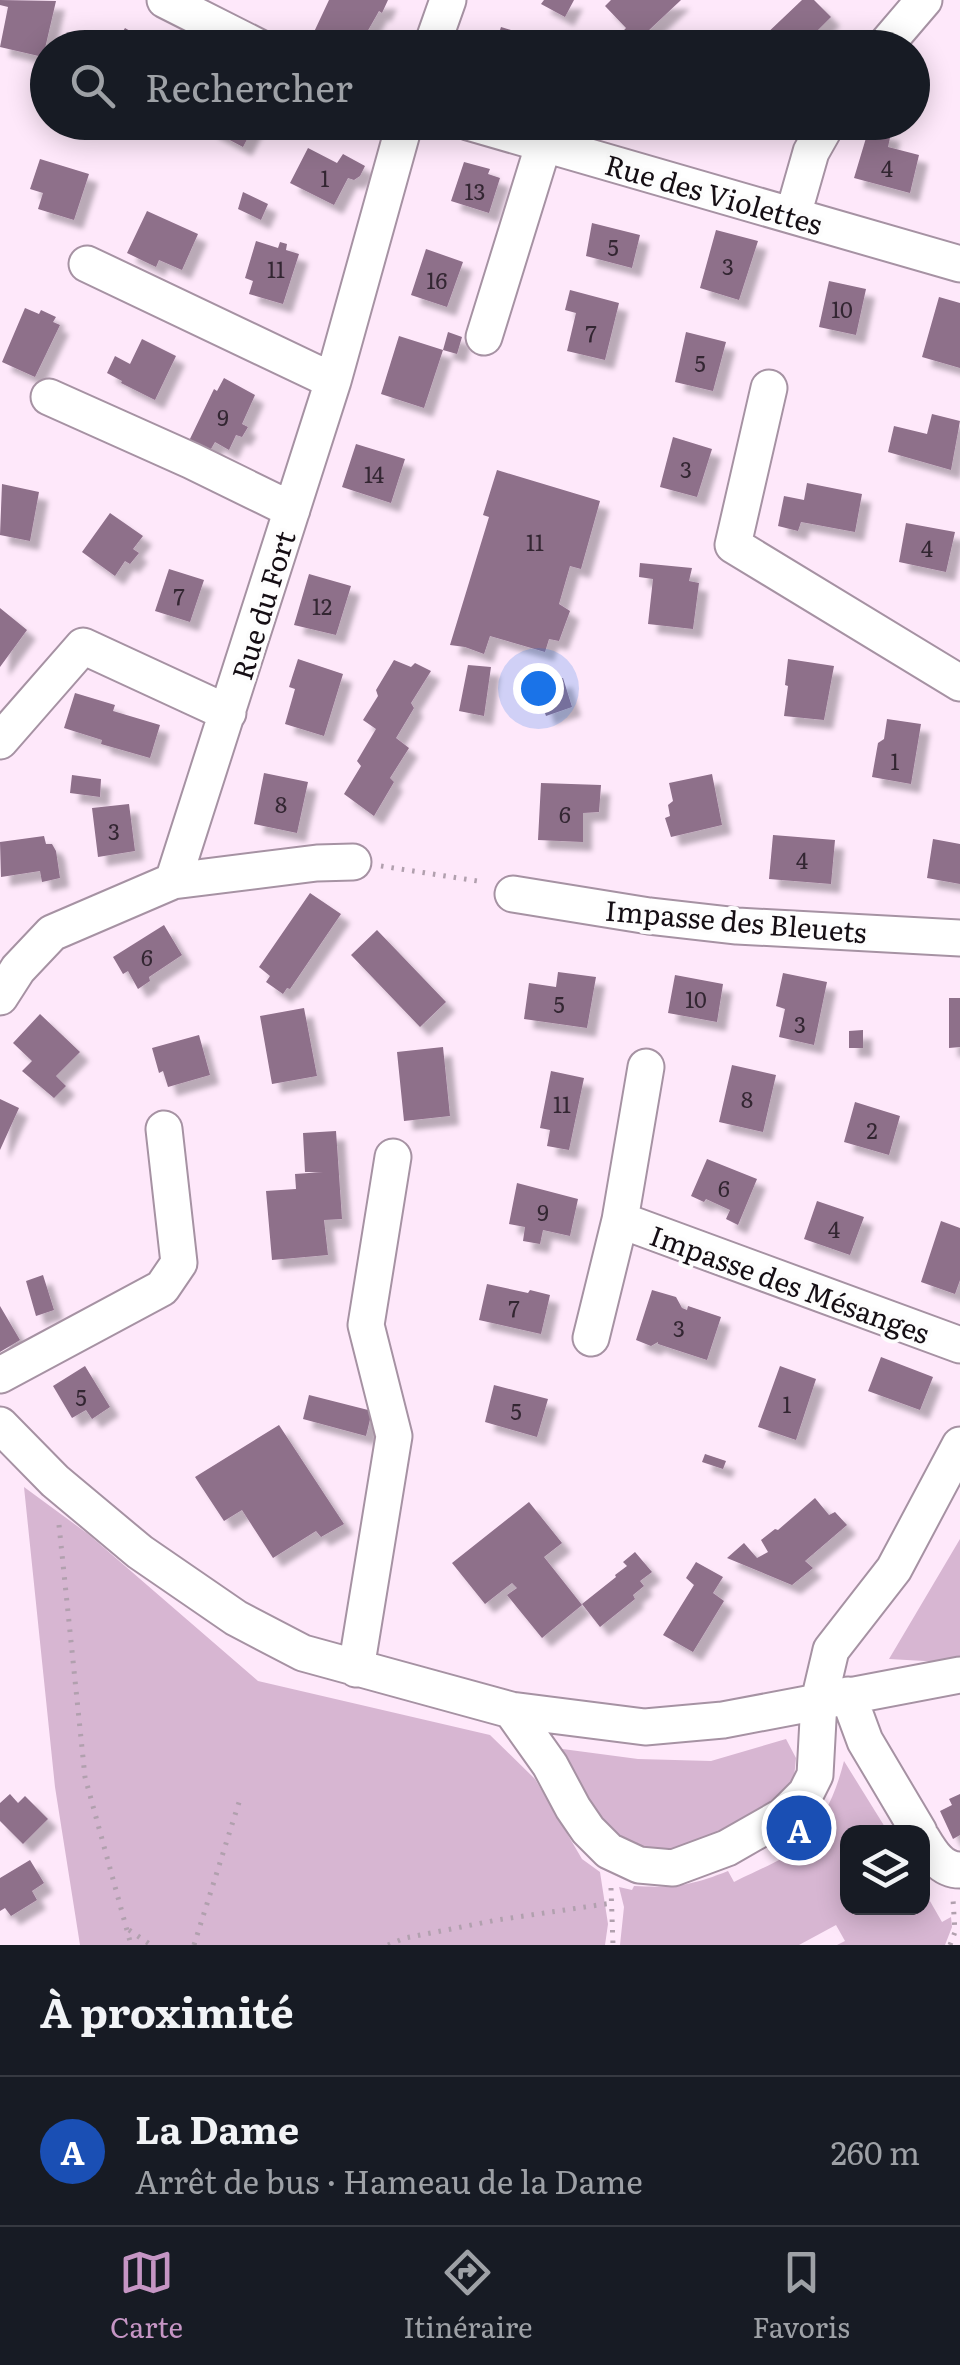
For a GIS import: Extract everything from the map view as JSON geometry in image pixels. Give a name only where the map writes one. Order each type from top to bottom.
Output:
[{"type":"street","points":[[166,0],[225,30]]},
{"type":"street","points":[[437,30],[448,0]]},
{"type":"street","points":[[898,30],[924,0]]},
{"type":"street","name":"Rue du Fort","points":[[173,880],[333,380],[400,140]]},
{"type":"street","name":"Rue des Violettes","points":[[530,140],[960,264]]},
{"type":"street","points":[[793,215],[818,140]]},
{"type":"street","points":[[484,337],[544,144]]},
{"type":"street","points":[[87,264],[333,380]]},
{"type":"street","points":[[769,388],[733,546],[960,684]]},
{"type":"street","points":[[49,397],[292,510]]},
{"type":"street","points":[[0,741],[83,646],[228,714]]},
{"type":"street","points":[[0,996],[18,969],[52,933],[173,880],[317,862],[353,862]]},
{"type":"street","name":"Impasse des Bleuets","points":[[513,894],[737,926],[960,938]]},
{"type":"street","name":"Impasse des Mésanges","points":[[591,1338],[620,1220],[646,1068]]},
{"type":"street","points":[[0,1375],[162,1288],[179,1262],[164,1129]]},
{"type":"street","points":[[356,1669],[394,1436],[366,1325],[394,1157]]},
{"type":"street","name":"Impasse des Mésanges","points":[[620,1220],[960,1345]]},
{"type":"street","points":[[0,1426],[54,1480],[140,1552],[236,1618],[303,1653],[511,1710],[645,1727],[723,1720],[960,1674]]},
{"type":"street","points":[[511,1710],[588,1830],[609,1850],[640,1865],[673,1868],[727,1848],[783,1816],[806,1794],[815,1775],[834,1698],[831,1650],[894,1569],[960,1445]]},
{"type":"street","points":[[834,1698],[865,1741],[915,1825]]},
{"type":"street","points":[[930,1850],[935,1858],[957,1870]]},
{"type":"path","points":[[353,862],[483,882],[513,894]]},
{"type":"path","points":[[54,1480],[85,1777],[131,1945]]},
{"type":"path","points":[[194,1945],[241,1796]]},
{"type":"path","points":[[609,1850],[613,1945]]},
{"type":"path","points":[[950,1945],[955,1932],[957,1870]]},
{"type":"path","points":[[388,1945],[405,1938],[497,1920],[612,1903]]},
{"type":"path","points":[[126,1928],[151,1945]]},
{"type":"shaded area","points":[[24,1487],[88,1534],[258,1681],[490,1735],[535,1779],[582,1859],[600,1872],[608,1924],[605,1945],[80,1945],[55,1787]]},
{"type":"shaded area","points":[[960,1539],[960,1663],[889,1659]]},
{"type":"shaded area","points":[[786,1739],[796,1758],[793,1788],[776,1805],[670,1856],[632,1850],[595,1819],[555,1748],[638,1759],[711,1761]]},
{"type":"shaded area","points":[[844,1761],[884,1825],[840,1825],[840,1915],[930,1915],[930,1901],[942,1922],[951,1917],[952,1927],[945,1945],[837,1945],[845,1941],[836,1925],[799,1945],[620,1945],[624,1907],[619,1887],[632,1890],[634,1886],[682,1885],[728,1871],[734,1882],[799,1847],[822,1818]]},
{"type":"building","points":[[0,0],[56,1],[49,30],[30,30],[30,54],[0,47],[8,7],[0,5]]},
{"type":"building","points":[[329,0],[388,0],[368,30],[315,30]]},
{"type":"building","points":[[544,0],[574,0],[565,17],[541,4]]},
{"type":"building","points":[[611,0],[681,0],[649,30],[624,30],[605,6]]},
{"type":"building","points":[[802,0],[814,0],[831,17],[818,30],[770,30]]},
{"type":"building","points":[[865,140],[890,140],[888,147],[919,155],[910,193],[854,178]]},
{"type":"building","points":[[308,148],[337,163],[343,154],[365,166],[360,176],[348,178],[334,205],[290,183]]},
{"type":"building","points":[[40,159],[89,174],[74,220],[38,209],[43,193],[30,189]]},
{"type":"building","points":[[464,162],[490,169],[488,174],[500,178],[489,213],[451,201]]},
{"type":"building","points":[[243,192],[268,204],[261,220],[238,209]]},
{"type":"building","points":[[147,211],[198,234],[182,270],[159,260],[156,267],[127,253]]},
{"type":"building","points":[[592,223],[640,235],[632,268],[586,256]]},
{"type":"building","points":[[716,230],[758,241],[739,300],[700,288]]},
{"type":"building","points":[[256,241],[278,248],[280,242],[287,244],[286,250],[299,254],[283,304],[249,294],[253,281],[245,278]]},
{"type":"building","points":[[426,249],[463,262],[447,307],[411,295]]},
{"type":"building","points":[[829,281],[866,289],[856,335],[819,327]]},
{"type":"building","points":[[570,290],[619,303],[605,360],[567,351],[576,313],[565,310]]},
{"type":"building","points":[[939,297],[960,303],[960,368],[922,357]]},
{"type":"building","points":[[25,308],[56,317],[53,322],[60,325],[35,377],[2,362]]},
{"type":"building","points":[[448,332],[462,337],[457,354],[443,350]]},
{"type":"building","points":[[686,332],[726,342],[713,391],[675,382]]},
{"type":"building","points":[[399,336],[443,350],[424,408],[381,394]]},
{"type":"building","points":[[142,339],[176,356],[155,400],[107,373],[115,356],[130,364]]},
{"type":"building","points":[[224,378],[255,395],[242,424],[248,427],[242,437],[236,435],[229,450],[215,442],[208,454],[188,443],[214,389],[217,391]]},
{"type":"building","points":[[932,414],[960,421],[951,470],[888,452],[894,426],[927,434]]},
{"type":"building","points":[[673,437],[712,449],[697,497],[660,487]]},
{"type":"building","points":[[356,444],[405,459],[391,503],[342,487]]},
{"type":"building","points":[[497,470],[600,501],[581,569],[570,566],[559,604],[570,611],[559,641],[549,639],[545,652],[490,636],[484,654],[450,645],[489,517],[483,515]]},
{"type":"building","points":[[807,483],[862,494],[855,532],[801,522],[798,531],[778,526],[784,496],[804,500]]},
{"type":"building","points":[[2,484],[39,492],[30,541],[0,535]]},
{"type":"building","points":[[110,513],[143,536],[133,549],[139,553],[130,564],[125,561],[115,576],[82,552]]},
{"type":"building","points":[[906,523],[955,532],[946,572],[899,562]]},
{"type":"building","points":[[640,563],[692,568],[689,581],[699,583],[693,629],[648,624],[653,579],[639,577]]},
{"type":"building","points":[[169,569],[204,580],[190,622],[155,611]]},
{"type":"building","points":[[309,574],[351,586],[336,635],[294,625]]},
{"type":"building","points":[[0,608],[27,630],[0,667]]},
{"type":"building","points":[[298,659],[343,674],[324,736],[285,724],[295,689],[289,687]]},
{"type":"building","points":[[788,659],[834,666],[824,720],[784,716]]},
{"type":"building","points":[[394,660],[411,667],[415,663],[431,671],[396,738],[409,748],[390,778],[394,782],[374,816],[344,794],[376,729],[363,720]]},
{"type":"building","points":[[468,665],[491,667],[484,716],[459,711]]},
{"type":"building","points":[[563,678],[572,707],[546,716],[536,686]]},
{"type":"building","points":[[75,693],[115,705],[113,711],[160,725],[150,758],[64,728]]},
{"type":"building","points":[[887,719],[921,724],[911,784],[872,777]]},
{"type":"building","points":[[264,773],[308,782],[297,833],[254,824]]},
{"type":"building","points":[[712,774],[722,825],[671,837],[665,818],[670,816],[668,805],[673,801],[669,783]]},
{"type":"building","points":[[72,775],[101,779],[100,797],[70,793]]},
{"type":"building","points":[[541,783],[601,785],[599,812],[583,813],[583,842],[538,840]]},
{"type":"building","points":[[129,804],[135,851],[98,857],[92,808]]},
{"type":"building","points":[[773,835],[835,840],[831,884],[769,879]]},
{"type":"building","points":[[44,836],[46,844],[52,844],[56,851],[60,878],[42,882],[40,871],[1,877],[0,842]]},
{"type":"building","points":[[933,839],[960,844],[960,884],[927,878]]},
{"type":"building","points":[[310,893],[341,914],[283,994],[266,982],[270,976],[259,967]]},
{"type":"building","points":[[164,925],[182,955],[138,989],[128,971],[123,974],[113,957]]},
{"type":"building","points":[[377,930],[446,1002],[420,1027],[351,955]]},
{"type":"building","points":[[558,972],[596,977],[587,1028],[524,1019],[529,983],[556,987]]},
{"type":"building","points":[[783,973],[827,982],[814,1045],[779,1037],[785,1009],[776,1006]]},
{"type":"building","points":[[675,975],[723,984],[717,1022],[668,1013]]},
{"type":"building","points":[[949,998],[960,998],[960,1047],[949,1048]]},
{"type":"building","points":[[304,1008],[317,1076],[272,1084],[260,1016]]},
{"type":"building","points":[[40,1014],[80,1052],[56,1076],[66,1086],[54,1098],[22,1071],[32,1061],[13,1043]]},
{"type":"building","points":[[863,1030],[863,1048],[849,1048],[849,1031]]},
{"type":"building","points":[[199,1035],[210,1075],[168,1087],[163,1071],[159,1073],[152,1048]]},
{"type":"building","points":[[443,1047],[450,1116],[404,1121],[397,1052]]},
{"type":"building","points":[[732,1065],[776,1075],[763,1132],[719,1122]]},
{"type":"building","points":[[551,1071],[584,1078],[569,1150],[547,1146],[550,1130],[540,1128]]},
{"type":"building","points":[[0,1099],[19,1108],[0,1150]]},
{"type":"building","points":[[855,1102],[900,1116],[889,1155],[844,1142]]},
{"type":"building","points":[[336,1131],[342,1219],[324,1220],[328,1255],[272,1260],[266,1191],[296,1189],[295,1174],[323,1172],[305,1172],[303,1133]]},
{"type":"building","points":[[707,1159],[757,1179],[738,1225],[726,1219],[730,1210],[691,1196]]},
{"type":"building","points":[[517,1183],[578,1199],[570,1236],[543,1230],[540,1244],[523,1241],[525,1227],[509,1224]]},
{"type":"building","points":[[817,1201],[864,1217],[850,1255],[804,1239]]},
{"type":"building","points":[[941,1221],[960,1228],[960,1280],[955,1294],[921,1282]]},
{"type":"building","points":[[43,1275],[54,1310],[36,1316],[26,1281]]},
{"type":"building","points":[[487,1284],[550,1295],[541,1334],[479,1320]]},
{"type":"building","points":[[652,1290],[676,1297],[687,1310],[688,1306],[721,1317],[707,1360],[658,1342],[651,1346],[636,1340]]},
{"type":"building","points":[[0,1306],[20,1340],[0,1352]]},
{"type":"building","points":[[881,1357],[933,1377],[920,1410],[868,1391]]},
{"type":"building","points":[[85,1366],[110,1407],[92,1419],[86,1410],[72,1418],[53,1386]]},
{"type":"building","points":[[780,1366],[816,1379],[796,1440],[758,1427]]},
{"type":"building","points":[[494,1385],[548,1399],[537,1437],[485,1422]]},
{"type":"building","points":[[309,1395],[372,1411],[366,1436],[303,1419]]},
{"type":"building","points":[[279,1425],[344,1524],[321,1537],[316,1531],[273,1558],[242,1510],[224,1521],[195,1477]]},
{"type":"building","points":[[705,1454],[726,1461],[723,1469],[702,1462]]},
{"type":"building","points":[[815,1498],[829,1515],[835,1512],[847,1525],[805,1561],[813,1568],[792,1585],[727,1558],[744,1543],[757,1558],[768,1552],[761,1540]]},
{"type":"building","points":[[529,1502],[562,1543],[544,1557],[582,1605],[542,1638],[507,1595],[517,1588],[512,1583],[485,1604],[452,1563]]},
{"type":"building","points":[[635,1552],[652,1572],[640,1581],[644,1586],[633,1595],[635,1599],[600,1627],[582,1604],[616,1577],[627,1566],[623,1562]]},
{"type":"building","points":[[696,1562],[723,1577],[713,1593],[724,1601],[693,1652],[663,1635],[694,1585],[686,1578]]},
{"type":"building","points":[[10,1794],[18,1803],[25,1796],[48,1819],[23,1844],[0,1821],[0,1803]]},
{"type":"building","points":[[960,1794],[960,1835],[953,1839],[940,1811],[952,1805],[949,1799]]},
{"type":"building","points":[[30,1860],[44,1883],[32,1891],[37,1900],[11,1916],[5,1908],[0,1911],[0,1878]]},
{"type":"place","name":"La Dame","points":[[799,1828]]}]
